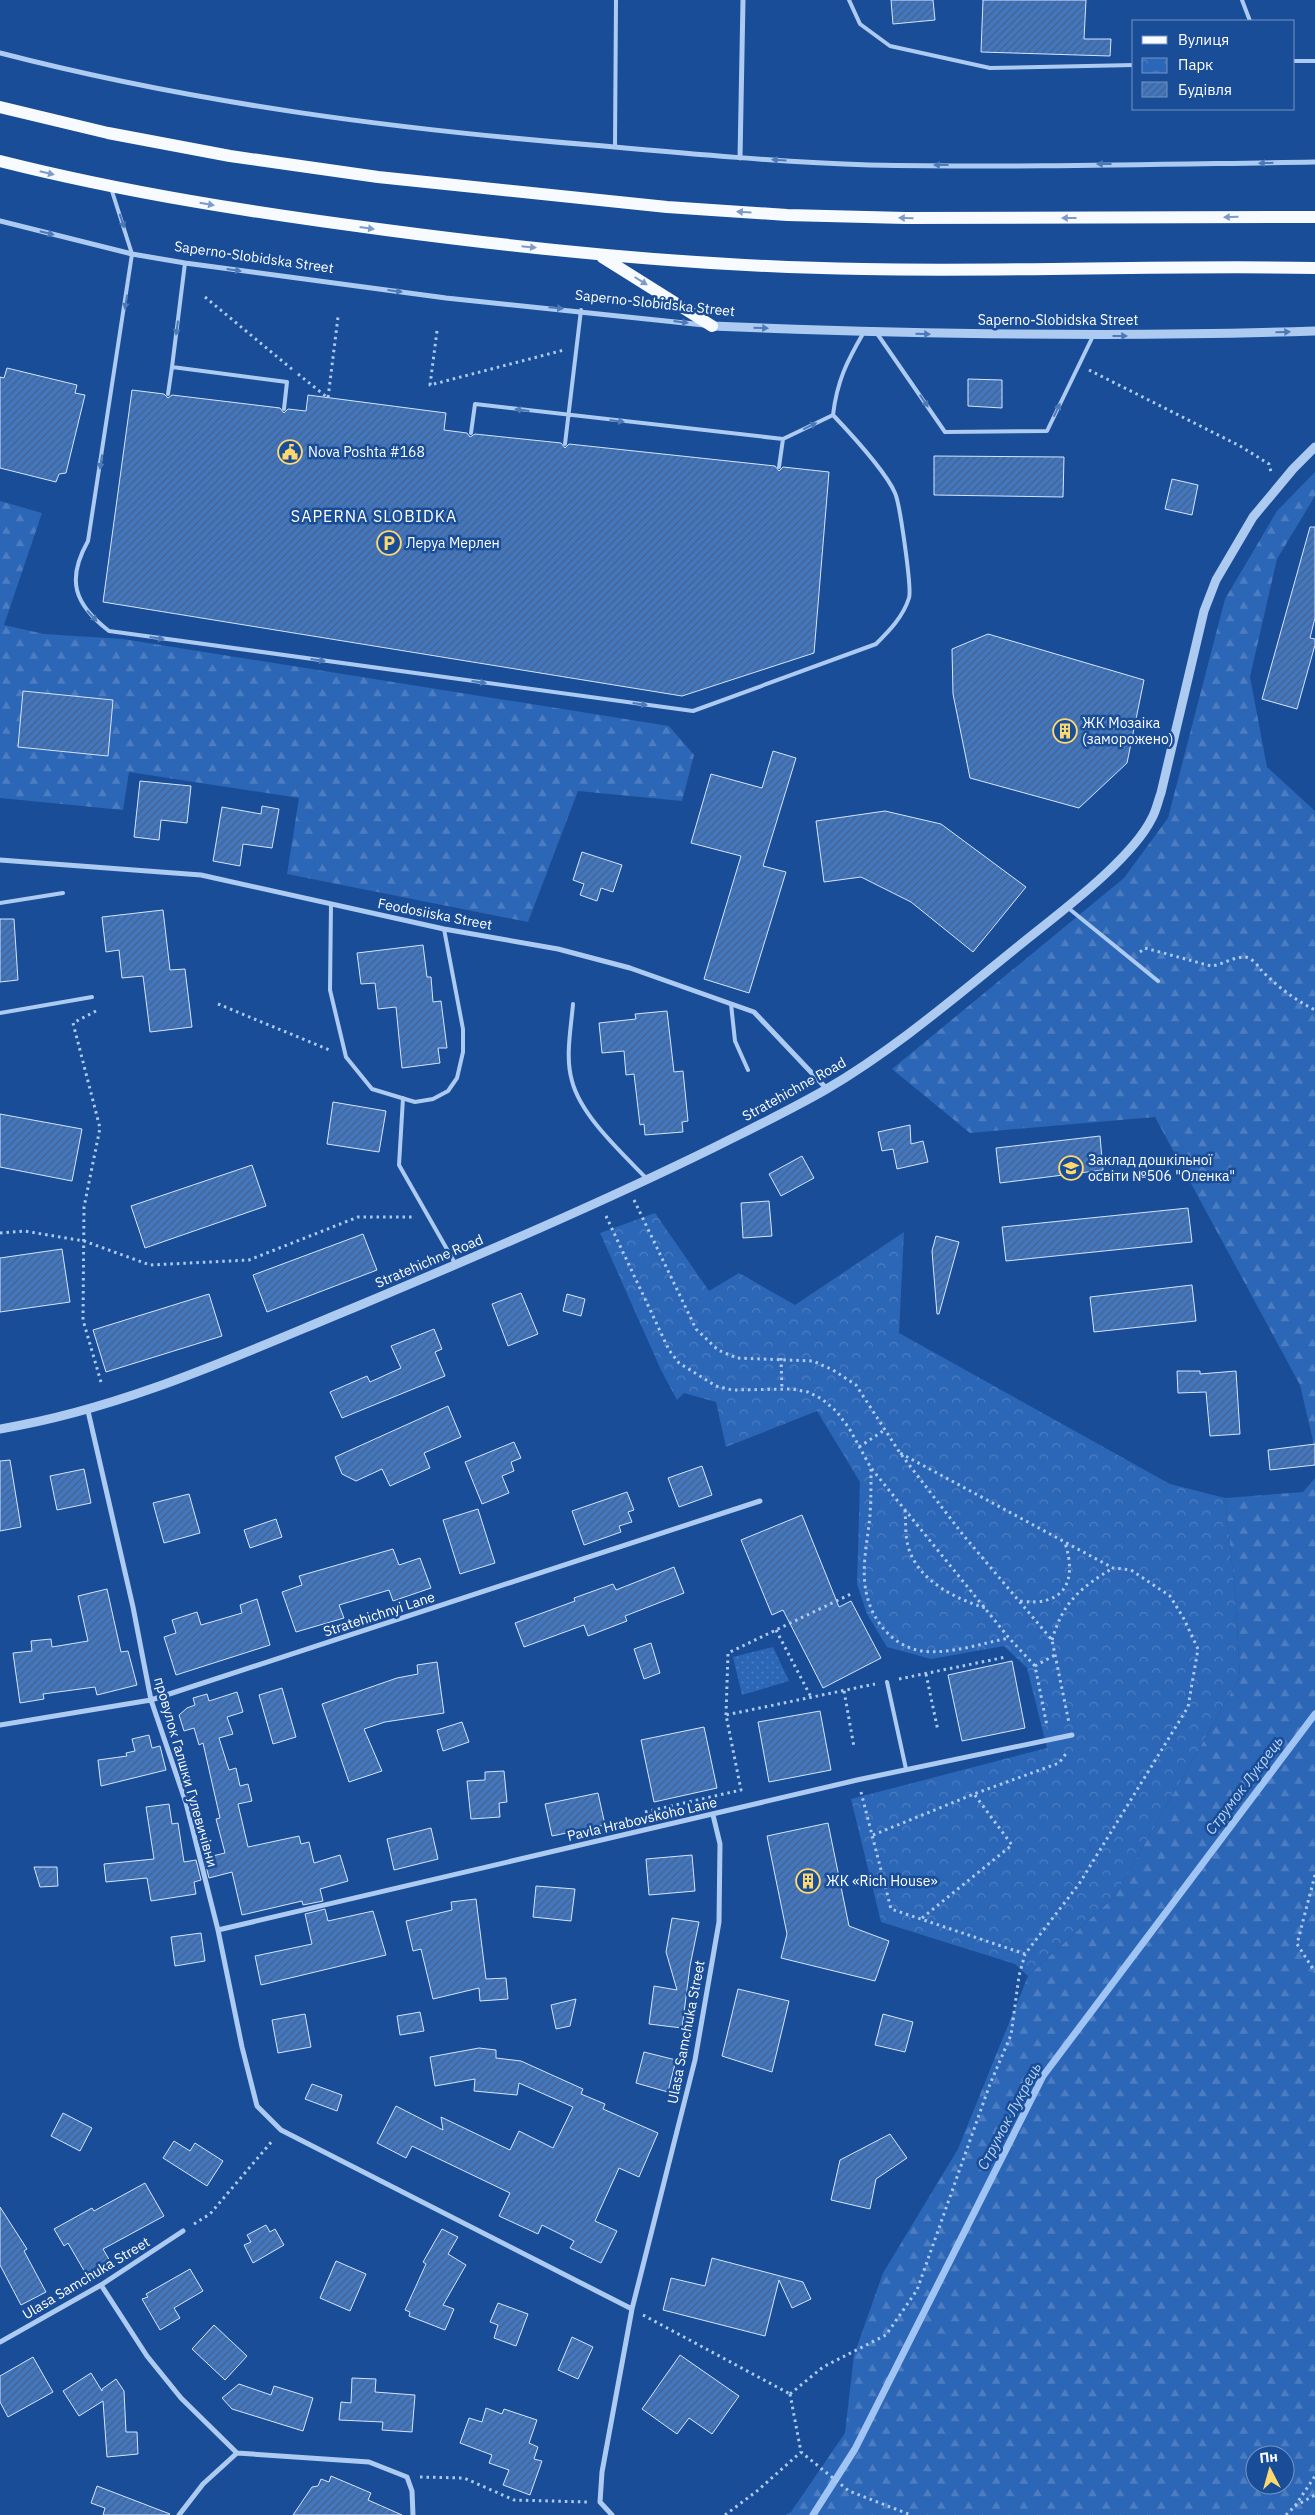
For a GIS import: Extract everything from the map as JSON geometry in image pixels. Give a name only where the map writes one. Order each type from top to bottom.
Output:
[{"type":"main road","points":[[0,107],[108,133],[230,156],[378,177],[667,207],[787,215],[906,218],[1315,217]]},
{"type":"main road","points":[[0,161],[111,188],[268,214],[600,255],[725,264],[861,269],[1315,268]]},
{"type":"main road","points":[[600,255],[712,326]]},
{"type":"street","points":[[740,158],[743,0]]},
{"type":"street","points":[[0,53],[95,76],[206,98],[504,138],[740,158],[869,165],[1315,162]]},
{"type":"street","name":"Saperno-Slobidska Street","points":[[0,221],[132,254],[186,262],[437,297],[580,310],[712,326],[864,332],[1094,336],[1315,331]]},
{"type":"street","name":"Stratehichne Road","points":[[0,1429],[88,1410],[187,1376],[456,1265],[648,1180],[827,1089],[880,1054],[1067,907],[1113,866],[1138,839],[1152,819],[1161,793],[1204,611],[1216,580],[1253,517],[1315,447]]},
{"type":"street","name":"Feodosiiska Street","points":[[0,860],[201,874],[444,929],[558,949],[630,968],[754,1012],[827,1089]]},
{"type":"street","name":"провулок Галшки Гулевичівни","points":[[88,1410],[133,1607],[151,1700],[186,1803],[218,1930],[242,2047],[257,2106],[281,2130]]},
{"type":"street","name":"Stratehichnyi Lane","points":[[0,1725],[151,1700],[760,1502]]},
{"type":"street","name":"Pavla Hrabovskoho Lane","points":[[218,1930],[857,1780],[1072,1735]]},
{"type":"street","name":"Ulasa Samchuka Street","points":[[600,2502],[602,2472],[632,2309],[647,2241],[695,2060],[719,1922],[720,1844],[713,1814]]},
{"type":"street","points":[[281,2130],[632,2309]]},
{"type":"street","name":"Ulasa Samchuka Street","points":[[1,2340],[100,2286],[183,2231]]},
{"type":"street","points":[[100,2286],[147,2356],[181,2398],[237,2453],[370,2462],[407,2477],[412,2491],[413,2515]]},
{"type":"street","points":[[179,2515],[203,2484],[237,2453]]},
{"type":"street","points":[[600,2502],[612,2515]]},
{"type":"lane","points":[[615,147],[616,0]]},
{"type":"lane","points":[[848,0],[860,24],[890,46],[990,68],[1132,65]]},
{"type":"lane","points":[[1242,0],[1250,20]]},
{"type":"lane","points":[[1295,61],[1315,61]]},
{"type":"lane","points":[[111,188],[132,254],[88,541],[78,559],[74,583],[81,602],[91,617],[109,631],[693,711],[876,644],[897,622],[910,597],[901,518],[895,492],[867,454],[833,414],[836,390],[845,364],[864,332]]},
{"type":"lane","points":[[168,394],[186,262]]},
{"type":"lane","points":[[565,444],[580,310]]},
{"type":"lane","points":[[876,332],[945,432],[1046,431],[1094,336]]},
{"type":"lane","points":[[172,367],[288,382],[284,408]]},
{"type":"lane","points":[[471,433],[475,404],[783,439],[833,414]]},
{"type":"lane","points":[[779,467],[783,439]]},
{"type":"lane","points":[[0,903],[63,893]]},
{"type":"lane","points":[[331,904],[330,990],[346,1057],[372,1089],[415,1102],[433,1099],[448,1091],[457,1078],[464,1052],[463,1029],[444,929]]},
{"type":"lane","points":[[1067,907],[1158,981]]},
{"type":"lane","points":[[0,1013],[92,998]]},
{"type":"lane","points":[[573,1004],[568,1054],[572,1081],[581,1104],[648,1180]]},
{"type":"lane","points":[[731,1004],[735,1041],[748,1070]]},
{"type":"lane","points":[[403,1098],[399,1165],[456,1265]]},
{"type":"lane","points":[[887,1682],[906,1769]]},
{"type":"path","points":[[205,298],[328,398],[338,317]]},
{"type":"path","points":[[437,330],[430,385],[577,347]]},
{"type":"path","points":[[1079,365],[1240,446],[1269,464],[1276,489]]},
{"type":"path","points":[[1131,959],[1145,948],[1211,966],[1220,966],[1244,957],[1250,959],[1273,982],[1300,1003],[1315,1010]]},
{"type":"path","points":[[218,1004],[346,1057]]},
{"type":"path","points":[[96,1011],[73,1023],[100,1128],[84,1207],[83,1320],[101,1382]]},
{"type":"path","points":[[629,1188],[696,1329],[704,1339],[718,1350],[737,1358],[781,1358],[813,1361],[833,1370],[856,1385],[900,1453],[964,1536],[1052,1640]]},
{"type":"path","points":[[599,1202],[669,1350],[679,1363],[716,1386],[748,1391],[782,1390],[808,1392],[822,1399],[836,1411],[871,1468],[1009,1638],[1035,1666],[1050,1739]]},
{"type":"path","points":[[0,1233],[24,1231],[84,1241],[150,1265],[249,1260],[358,1217],[428,1217]]},
{"type":"path","points":[[781,1358],[782,1390]]},
{"type":"path","points":[[859,1447],[886,1429]]},
{"type":"path","points":[[790,2394],[823,2367],[886,2335],[917,2290],[990,2084],[1011,2035],[1019,1976],[1025,1954],[1079,1884],[1188,1707],[1198,1649],[1184,1619],[1170,1596],[1131,1570],[1113,1568],[900,1453]]},
{"type":"path","points":[[871,1468],[870,1512],[865,1566],[866,1591],[873,1612],[884,1630],[902,1645],[923,1651],[946,1650],[1009,1638]]},
{"type":"path","points":[[904,1510],[908,1545],[913,1560],[924,1573],[956,1599],[986,1609]]},
{"type":"path","points":[[1019,1601],[1036,1603],[1048,1601],[1059,1596],[1067,1585],[1071,1569],[1065,1543]]},
{"type":"path","points":[[873,1835],[974,1794],[1059,1763],[1069,1748],[1072,1735],[1052,1640],[1057,1621],[1068,1602],[1086,1585],[1113,1568]]},
{"type":"path","points":[[645,1812],[741,1790],[726,1715],[728,1653],[853,1593]]},
{"type":"path","points":[[776,1630],[811,1697]]},
{"type":"path","points":[[1035,1666],[1055,1655]]},
{"type":"path","points":[[726,1715],[1006,1657]]},
{"type":"path","points":[[926,1674],[938,1731]]},
{"type":"path","points":[[844,1691],[854,1747]]},
{"type":"path","points":[[857,1780],[892,1910],[922,1918],[1025,1954]]},
{"type":"path","points":[[922,1918],[1012,1845],[974,1794]]},
{"type":"path","points":[[1315,1875],[1297,1944],[1315,1972]]},
{"type":"path","points":[[183,2231],[210,2214],[281,2130]]},
{"type":"path","points":[[632,2309],[790,2394]]},
{"type":"path","points":[[790,2394],[801,2452],[849,2491],[911,2515]]},
{"type":"path","points":[[724,2515],[757,2491],[801,2452]]},
{"type":"path","points":[[1286,2515],[1295,2506],[1315,2476]]},
{"type":"path","points":[[407,2477],[464,2478],[514,2500],[600,2502]]},
{"type":"path","points":[[1295,2506],[1315,2495]]},
{"type":"green space","points":[[1315,472],[1315,496],[1277,559],[1250,677],[1267,767],[1315,811],[1315,1449],[1300,1385],[1155,1117],[970,1133],[892,1069],[1124,878],[1168,818],[1225,599],[1277,511]]},
{"type":"green space","points":[[0,501],[42,513],[4,625],[44,634],[123,639],[669,726],[694,755],[682,801],[578,791],[528,922],[287,874],[299,798],[129,772],[123,810],[0,798]]},
{"type":"green space","points":[[655,1213],[709,1291],[739,1273],[795,1305],[904,1232],[899,1333],[1170,1484],[1225,1498],[1235,1591],[1240,1677],[1115,1896],[1028,1976],[1015,1964],[881,1922],[851,1799],[1047,1748],[1027,1668],[1004,1646],[931,1659],[887,1647],[867,1614],[857,1584],[860,1482],[817,1411],[726,1447],[716,1402],[684,1393],[677,1400],[661,1370],[600,1233]]},
{"type":"green space","points":[[1315,1478],[1315,2515],[785,2515],[791,2512],[845,2433],[854,2355],[883,2273],[958,2149],[1028,1976],[1115,1896],[1240,1677],[1235,1591],[1225,1498],[1303,1492]]},
{"type":"green space","points":[[773,1647],[789,1681],[742,1695],[733,1657]]},
{"type":"building","points":[[891,0],[933,0],[935,20],[893,24]]},
{"type":"building","points":[[983,0],[1086,0],[1084,39],[1111,39],[1110,56],[981,52]]},
{"type":"building","points":[[7,368],[77,385],[75,393],[85,395],[66,473],[59,474],[56,482],[0,468],[0,377],[4,378]]},
{"type":"building","points":[[968,379],[1002,380],[1002,408],[968,406]]},
{"type":"building","points":[[132,390],[164,394],[168,398],[172,395],[280,408],[284,413],[288,409],[306,411],[308,395],[446,413],[444,430],[467,433],[470,437],[475,434],[561,443],[565,448],[569,444],[775,466],[779,471],[783,467],[829,472],[814,653],[682,696],[103,602]]},
{"type":"building","points":[[934,456],[1064,457],[1063,497],[934,495]]},
{"type":"building","points":[[1172,479],[1198,485],[1192,515],[1165,509]]},
{"type":"building","points":[[1310,527],[1315,527],[1315,618],[1310,638],[1315,639],[1315,645],[1297,709],[1262,699]]},
{"type":"building","points":[[988,634],[1144,680],[1127,763],[1079,808],[970,778],[953,694],[952,649]]},
{"type":"building","points":[[23,691],[113,700],[108,756],[18,747]]},
{"type":"building","points":[[773,751],[796,758],[763,866],[786,872],[749,993],[704,979],[741,856],[691,843],[711,774],[762,788]]},
{"type":"building","points":[[140,781],[191,786],[187,823],[161,820],[159,840],[134,837]]},
{"type":"building","points":[[262,806],[279,809],[272,848],[243,844],[240,866],[213,861],[222,807],[261,814]]},
{"type":"building","points":[[885,811],[941,824],[1026,887],[973,952],[911,902],[861,877],[824,882],[816,821]]},
{"type":"building","points":[[582,852],[622,865],[613,892],[601,888],[597,901],[580,895],[584,884],[573,880]]},
{"type":"building","points":[[163,910],[170,970],[185,969],[192,1027],[150,1032],[143,976],[122,978],[119,950],[106,952],[102,917]]},
{"type":"building","points":[[0,919],[14,919],[18,980],[0,982]]},
{"type":"building","points":[[423,945],[427,977],[431,977],[433,1002],[441,1001],[447,1048],[438,1048],[440,1063],[402,1068],[396,1007],[378,1009],[375,983],[361,984],[357,953]]},
{"type":"building","points":[[667,1011],[674,1072],[683,1071],[688,1121],[682,1122],[683,1132],[645,1135],[644,1124],[640,1125],[634,1074],[626,1075],[624,1051],[602,1053],[599,1023],[636,1019],[635,1014]]},
{"type":"building","points":[[333,1102],[386,1111],[379,1152],[327,1144]]},
{"type":"building","points":[[0,1114],[82,1129],[72,1181],[0,1167]]},
{"type":"building","points":[[910,1125],[911,1144],[923,1141],[928,1162],[897,1169],[893,1149],[882,1151],[878,1132]]},
{"type":"building","points":[[1100,1136],[1103,1170],[1000,1183],[996,1148]]},
{"type":"building","points":[[802,1156],[814,1178],[781,1196],[769,1174]]},
{"type":"building","points":[[252,1165],[266,1206],[145,1248],[131,1206]]},
{"type":"building","points":[[769,1201],[772,1236],[743,1238],[741,1203]]},
{"type":"building","points":[[1188,1208],[1192,1242],[1006,1261],[1002,1227]]},
{"type":"building","points":[[363,1234],[377,1270],[267,1312],[253,1275]]},
{"type":"building","points":[[936,1236],[959,1242],[939,1314],[937,1314],[932,1251]]},
{"type":"building","points":[[62,1249],[70,1302],[0,1312],[0,1258]]},
{"type":"building","points":[[1192,1285],[1196,1321],[1094,1332],[1090,1297]]},
{"type":"building","points":[[521,1293],[538,1334],[508,1346],[492,1304]]},
{"type":"building","points":[[209,1294],[222,1336],[106,1372],[93,1330]]},
{"type":"building","points":[[567,1294],[585,1299],[581,1316],[563,1311]]},
{"type":"building","points":[[434,1329],[442,1349],[435,1352],[445,1376],[342,1418],[330,1392],[367,1376],[370,1382],[401,1368],[391,1346]]},
{"type":"building","points":[[1177,1371],[1200,1371],[1200,1374],[1236,1371],[1240,1434],[1210,1436],[1206,1392],[1178,1393]]},
{"type":"building","points":[[448,1406],[461,1437],[424,1453],[430,1468],[390,1486],[382,1469],[356,1481],[342,1474],[335,1457]]},
{"type":"building","points":[[514,1442],[521,1458],[511,1462],[514,1471],[502,1476],[509,1493],[482,1504],[465,1462]]},
{"type":"building","points":[[1315,1444],[1315,1465],[1270,1470],[1268,1450]]},
{"type":"building","points":[[10,1460],[21,1527],[0,1531],[0,1461]]},
{"type":"building","points":[[702,1466],[712,1495],[679,1507],[668,1478]]},
{"type":"building","points":[[84,1469],[91,1503],[57,1510],[50,1476]]},
{"type":"building","points":[[627,1492],[634,1510],[628,1512],[632,1522],[619,1526],[621,1532],[584,1545],[572,1511]]},
{"type":"building","points":[[189,1494],[200,1533],[164,1543],[153,1503]]},
{"type":"building","points":[[478,1509],[495,1563],[460,1574],[443,1520]]},
{"type":"building","points":[[802,1515],[839,1607],[851,1601],[881,1658],[823,1688],[783,1610],[772,1615],[741,1540]]},
{"type":"building","points":[[276,1519],[282,1537],[250,1548],[244,1530]]},
{"type":"building","points":[[393,1549],[399,1565],[420,1558],[431,1588],[393,1601],[389,1590],[339,1605],[344,1618],[296,1632],[282,1592],[302,1585],[299,1576]]},
{"type":"building","points":[[674,1567],[684,1593],[625,1616],[627,1621],[588,1636],[584,1625],[524,1647],[515,1623],[575,1601],[574,1598],[613,1584],[616,1590]]},
{"type":"building","points":[[107,1589],[121,1652],[128,1651],[137,1685],[97,1695],[95,1687],[43,1694],[44,1699],[20,1703],[13,1653],[32,1651],[31,1641],[51,1639],[52,1647],[88,1641],[78,1596]]},
{"type":"building","points":[[257,1599],[270,1645],[176,1675],[164,1637],[176,1633],[172,1620],[197,1612],[201,1625],[242,1613],[240,1605]]},
{"type":"building","points":[[651,1643],[660,1673],[644,1679],[634,1649]]},
{"type":"building","points":[[1012,1661],[1025,1728],[962,1741],[948,1675]]},
{"type":"building","points":[[437,1662],[444,1713],[385,1722],[364,1729],[382,1771],[349,1782],[322,1704],[397,1678],[418,1674],[417,1665]]},
{"type":"building","points":[[282,1688],[296,1737],[273,1744],[259,1695]]},
{"type":"building","points":[[237,1692],[243,1712],[227,1717],[233,1734],[219,1738],[229,1770],[236,1768],[240,1786],[248,1784],[252,1801],[238,1804],[248,1847],[299,1836],[301,1844],[309,1842],[314,1863],[340,1855],[348,1881],[320,1889],[323,1901],[303,1905],[302,1901],[242,1915],[232,1872],[209,1878],[204,1858],[225,1853],[216,1819],[220,1818],[203,1743],[199,1745],[194,1728],[184,1731],[179,1715],[187,1708],[195,1705],[193,1698],[207,1694],[209,1701]]},
{"type":"building","points":[[820,1711],[831,1770],[769,1782],[758,1722]]},
{"type":"building","points":[[462,1722],[469,1742],[443,1751],[437,1730]]},
{"type":"building","points":[[704,1727],[717,1788],[654,1802],[641,1740]]},
{"type":"building","points":[[149,1735],[152,1748],[160,1746],[166,1770],[101,1786],[98,1760],[127,1756],[126,1753],[135,1751],[132,1739]]},
{"type":"building","points":[[504,1771],[507,1802],[499,1803],[500,1817],[471,1819],[467,1781],[485,1780],[485,1772]]},
{"type":"building","points":[[598,1793],[605,1825],[552,1836],[545,1804]]},
{"type":"building","points":[[169,1804],[172,1824],[178,1823],[184,1862],[196,1860],[201,1880],[194,1882],[196,1894],[151,1901],[147,1878],[106,1882],[104,1864],[154,1859],[146,1807]]},
{"type":"building","name":"ЖК «Rich House»","points":[[828,1823],[849,1926],[889,1941],[875,1981],[781,1958],[787,1934],[767,1836]]},
{"type":"building","points":[[431,1828],[438,1859],[394,1870],[387,1839]]},
{"type":"building","points":[[692,1855],[695,1891],[649,1895],[646,1859]]},
{"type":"building","points":[[34,1867],[57,1867],[58,1886],[40,1887]]},
{"type":"building","points":[[536,1886],[575,1889],[571,1921],[533,1917]]},
{"type":"building","points":[[476,1899],[486,1979],[506,1978],[508,1999],[480,2001],[479,1988],[433,1999],[421,1949],[413,1951],[406,1921],[452,1910],[451,1902]]},
{"type":"building","points":[[325,1909],[328,1921],[373,1911],[386,1955],[261,1985],[255,1956],[312,1944],[305,1914]]},
{"type":"building","points":[[672,1918],[699,1922],[690,1966],[682,2028],[649,2024],[654,1986],[677,1990],[666,1952]]},
{"type":"building","points":[[201,1933],[205,1961],[175,1966],[171,1937]]},
{"type":"building","points":[[738,1989],[789,2001],[772,2072],[722,2056]]},
{"type":"building","points":[[576,1999],[570,2026],[556,2029],[551,2005]]},
{"type":"building","points":[[420,2012],[424,2031],[400,2035],[397,2016]]},
{"type":"building","points":[[305,2014],[311,2047],[278,2053],[272,2020]]},
{"type":"building","points":[[883,2014],[913,2022],[905,2052],[875,2045]]},
{"type":"building","points":[[479,2048],[496,2050],[496,2058],[521,2061],[583,2089],[581,2094],[605,2104],[603,2109],[658,2133],[639,2177],[619,2168],[598,2214],[595,2221],[617,2231],[601,2263],[570,2248],[574,2241],[542,2225],[538,2234],[499,2216],[510,2193],[412,2146],[406,2158],[377,2143],[396,2106],[443,2130],[441,2117],[510,2150],[519,2131],[553,2148],[573,2107],[519,2083],[517,2095],[474,2091],[475,2079],[435,2086],[430,2057]]},
{"type":"building","points":[[644,2052],[676,2060],[668,2092],[636,2083]]},
{"type":"building","points":[[312,2084],[342,2095],[337,2111],[305,2099]]},
{"type":"building","points":[[63,2113],[92,2128],[80,2151],[51,2136]]},
{"type":"building","points":[[890,2134],[907,2158],[876,2179],[870,2209],[831,2200],[840,2160]]},
{"type":"building","points":[[174,2141],[190,2151],[195,2143],[223,2161],[207,2186],[163,2158]]},
{"type":"building","points":[[145,2183],[164,2216],[103,2249],[114,2268],[90,2281],[68,2243],[64,2246],[54,2229],[92,2208],[94,2211]]},
{"type":"building","points":[[0,2207],[27,2249],[24,2251],[46,2292],[21,2305],[0,2265]]},
{"type":"building","points":[[266,2225],[270,2232],[275,2229],[284,2245],[253,2263],[244,2245],[251,2242],[247,2235]]},
{"type":"building","points":[[442,2229],[458,2237],[448,2254],[466,2265],[443,2305],[454,2309],[445,2330],[409,2316],[410,2312],[405,2310],[426,2264],[423,2262]]},
{"type":"building","points":[[712,2258],[803,2282],[811,2299],[792,2308],[779,2280],[765,2336],[663,2310],[671,2278],[705,2286]]},
{"type":"building","points":[[336,2261],[366,2274],[350,2311],[320,2298]]},
{"type":"building","points":[[190,2269],[203,2291],[174,2308],[180,2318],[160,2330],[142,2299],[148,2297],[146,2294]]},
{"type":"building","points":[[498,2303],[528,2314],[516,2346],[494,2338],[498,2325],[490,2322]]},
{"type":"building","points":[[214,2325],[247,2356],[225,2380],[192,2349]]},
{"type":"building","points":[[572,2337],[593,2347],[578,2379],[558,2370]]},
{"type":"building","points":[[680,2355],[739,2396],[712,2434],[689,2418],[677,2434],[642,2409]]},
{"type":"building","points":[[33,2357],[53,2392],[8,2417],[0,2402],[0,2376]]},
{"type":"building","points":[[91,2373],[102,2391],[102,2389],[116,2379],[124,2391],[126,2432],[137,2432],[138,2454],[107,2457],[103,2401],[79,2416],[63,2391]]},
{"type":"building","points":[[352,2378],[376,2379],[375,2392],[415,2395],[412,2432],[382,2430],[383,2422],[339,2420],[341,2402],[351,2403]]},
{"type":"building","points":[[239,2384],[271,2395],[274,2386],[313,2398],[303,2431],[232,2409],[222,2398]]},
{"type":"building","points":[[486,2408],[502,2414],[504,2409],[537,2420],[529,2443],[538,2447],[534,2459],[542,2461],[530,2495],[503,2485],[509,2470],[489,2463],[492,2455],[460,2443],[469,2418],[482,2422]]},
{"type":"building","points":[[331,2476],[371,2493],[368,2500],[402,2515],[293,2515],[312,2487],[318,2486],[321,2479],[329,2482]]},
{"type":"building","points":[[97,2486],[170,2514],[103,2515],[105,2508],[91,2503]]},
{"type":"waterway","name":"Струмок Лукрець","points":[[813,2515],[855,2449],[1043,2076],[1315,1714]]},
{"type":"place","name":"Nova Poshta #168","points":[[290,452]]},
{"type":"place","name":"Леруа Мерлен","points":[[389,543]]},
{"type":"place","name":"ЖК Мозаіка (заморожено)","points":[[1065,731]]},
{"type":"place","name":"Заклад дошкільної освіти №506 \"Оленка\"","points":[[1071,1168]]},
{"type":"place","name":"ЖК «Rich House»","points":[[808,1881]]},
{"type":"district","name":"SAPERNA SLOBIDKA","points":[[374,516]]}]
